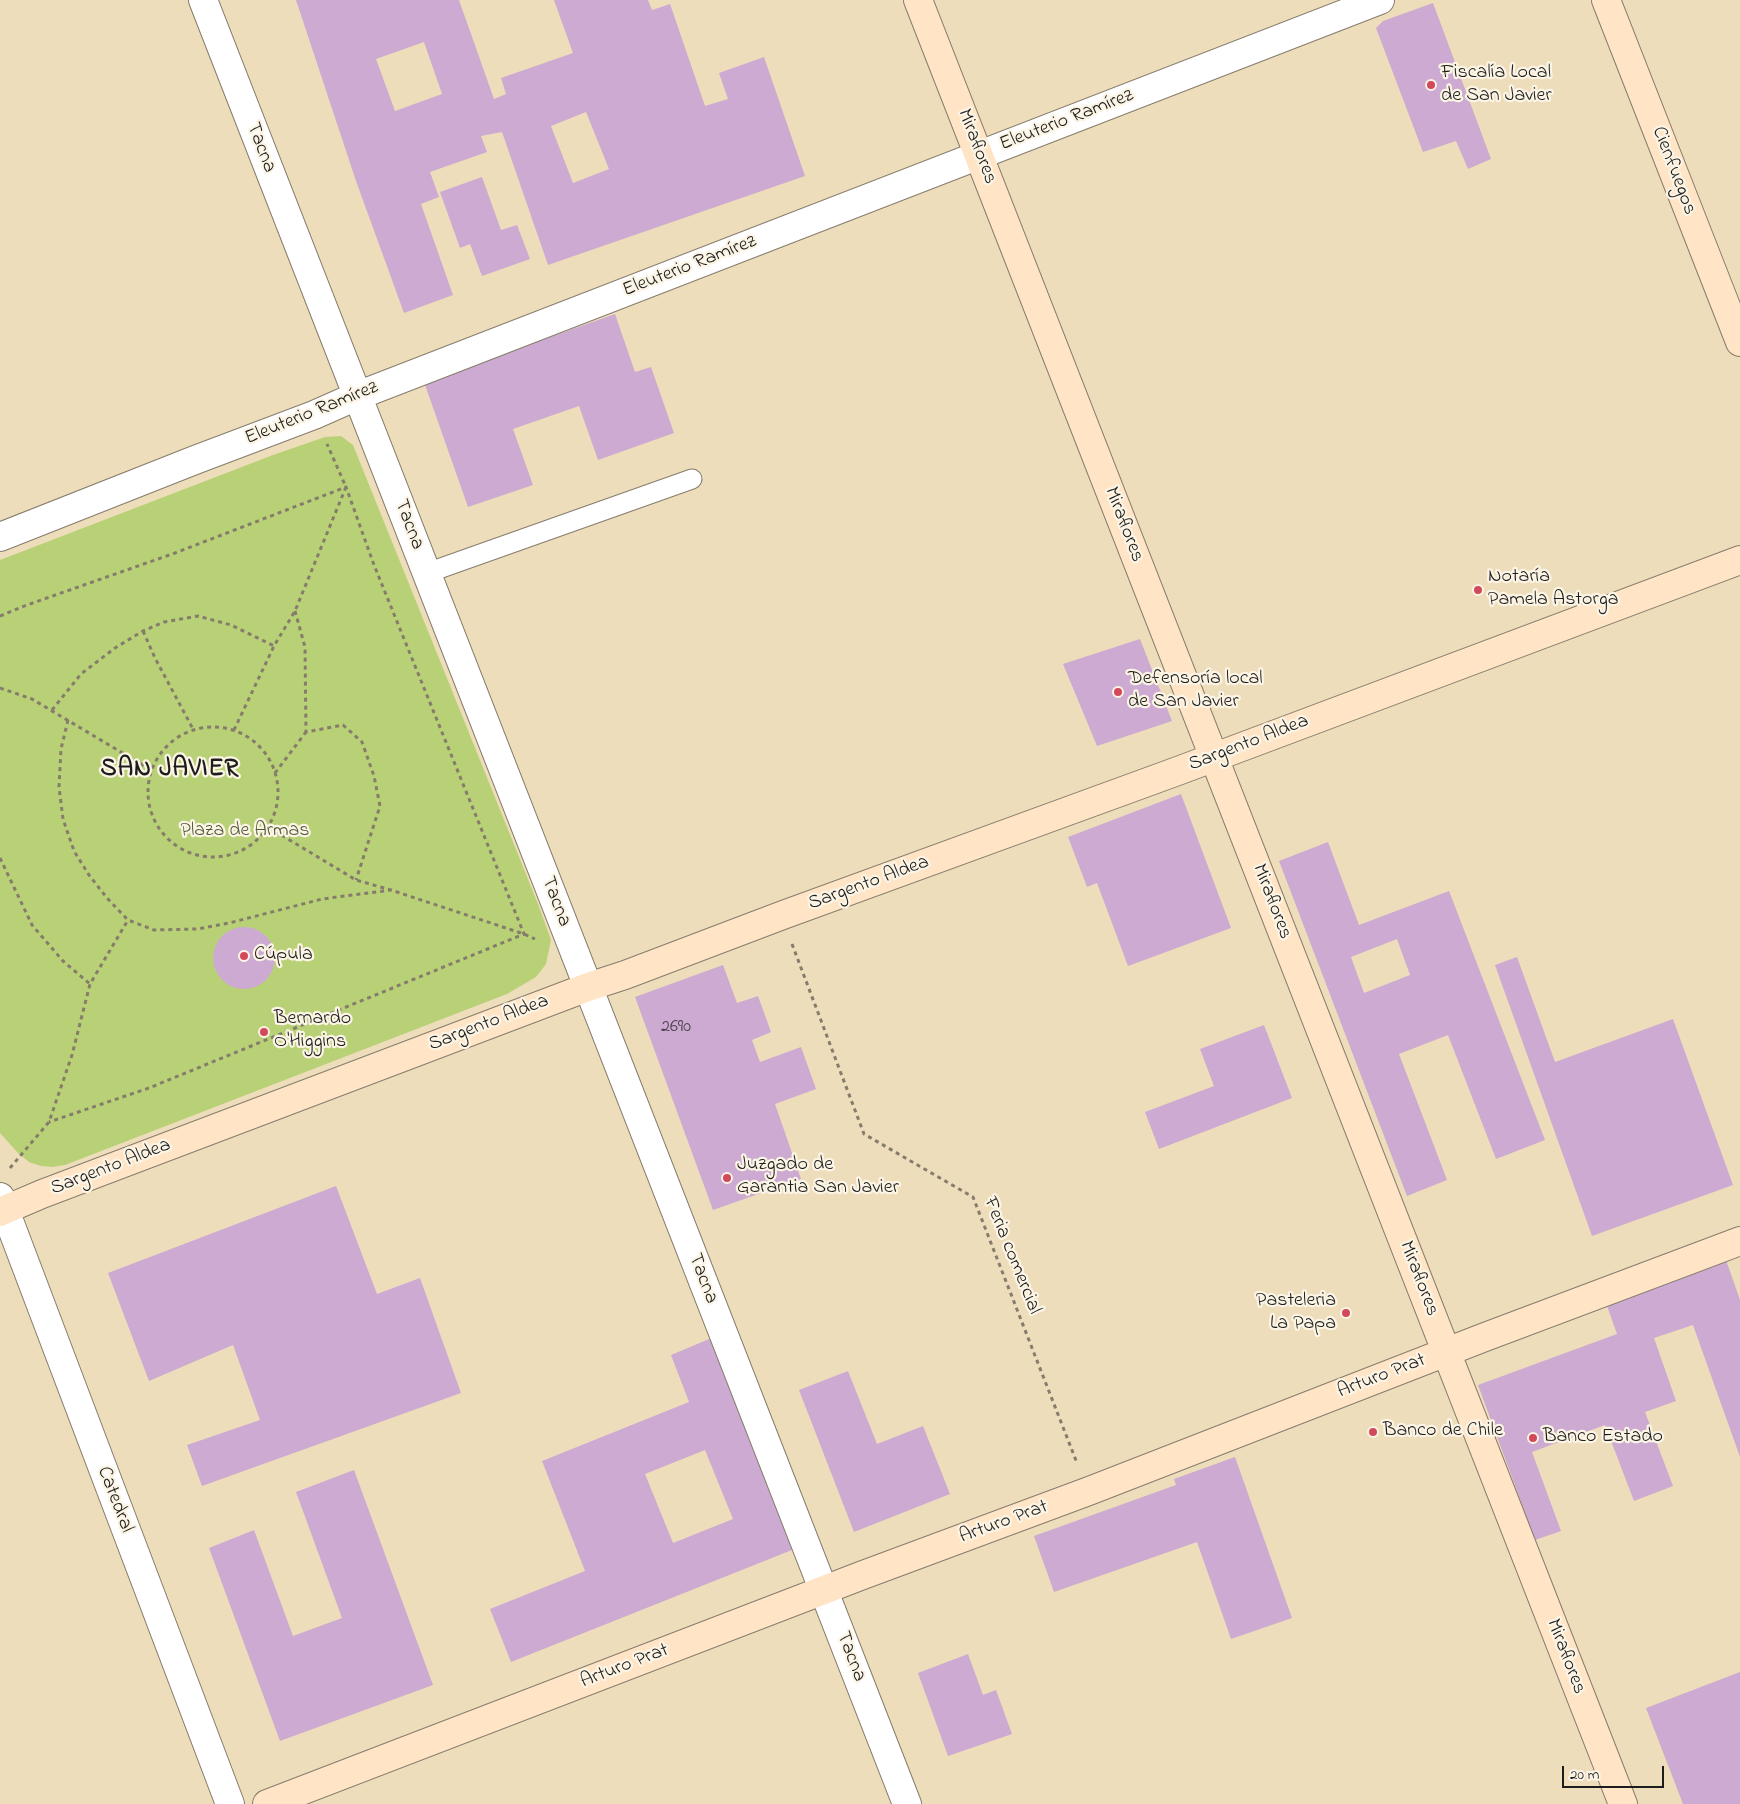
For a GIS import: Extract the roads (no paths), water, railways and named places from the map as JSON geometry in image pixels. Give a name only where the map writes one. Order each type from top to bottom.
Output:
[{"type":"street","name":"Tacna","points":[[203,0],[907,1804]]},
{"type":"street","name":"Miraflores","points":[[918,0],[1623,1804]]},
{"type":"street","name":"Eleuterio Ramírez","points":[[0,537],[186,463],[314,415],[357,396],[1380,0]]},
{"type":"street","name":"Cienfuegos","points":[[1606,0],[1740,342]]},
{"type":"street","name":"Sargento Aldea","points":[[3,1198],[51,1190],[588,987],[1213,758],[1740,560]]},
{"type":"street","name":"Catedral","points":[[3,1198],[230,1804]]},
{"type":"street","name":"Arturo Prat","points":[[267,1804],[824,1590],[1089,1491],[1740,1240]]},
{"type":"lane","points":[[427,573],[692,479]]},
{"type":"place","name":"Fiscalía Local de San Javier","points":[[1431,85]]},
{"type":"place","name":"Notaría Pamela Astorga","points":[[1478,590]]},
{"type":"place","name":"Defensoría local de San Javier","points":[[1118,692]]},
{"type":"place","name":"Cúpula","points":[[244,956]]},
{"type":"place","name":"Bernardo O'Higgins","points":[[264,1032]]},
{"type":"place","name":"Juzgado de Garantia San Javier","points":[[727,1178]]},
{"type":"place","name":"Pasteleria La Papa","points":[[1346,1313]]},
{"type":"place","name":"Banco de Chile","points":[[1373,1432]]},
{"type":"place","name":"Banco Estado","points":[[1533,1438]]},
{"type":"district","name":"SAN JAVIER","points":[[170,771]]},
{"type":"park label","name":"Plaza de Armas","points":[[245,832]]}]
